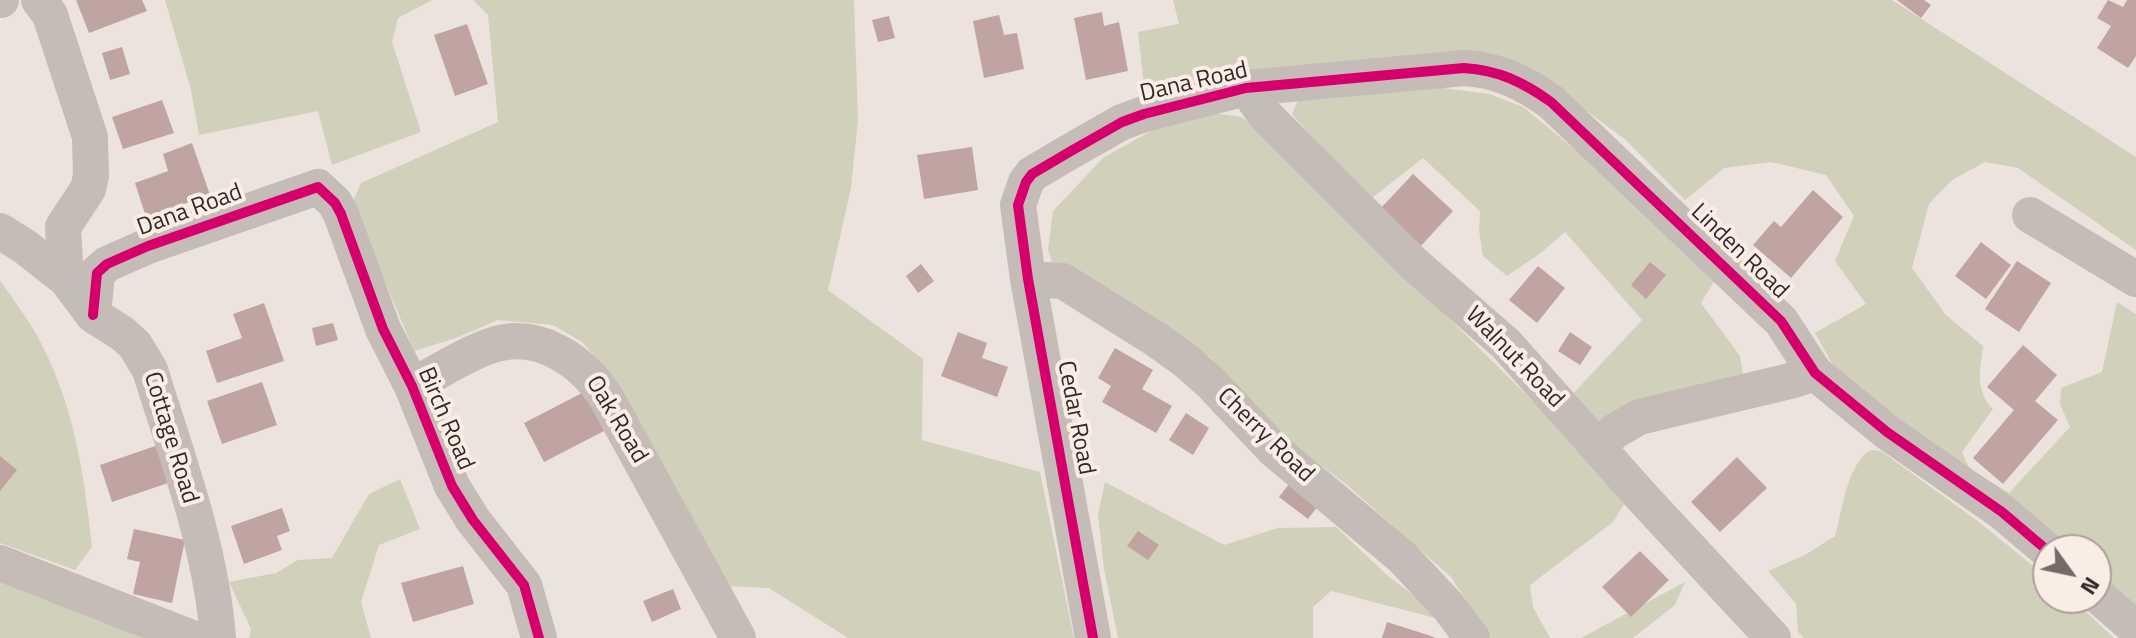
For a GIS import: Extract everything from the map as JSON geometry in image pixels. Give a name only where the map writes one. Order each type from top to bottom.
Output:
[{"type":"street","points":[[39,0],[50,15],[90,137],[91,176],[88,189],[63,227],[66,279]]},
{"type":"street","name":"Dana Road","points":[[1018,205],[1032,174],[1122,122],[1246,88],[1464,68],[1487,69],[1508,76]]},
{"type":"street","name":"Linden Road","points":[[1508,76],[1551,102],[1758,297],[1781,321],[1815,373],[1887,432],[2002,512],[2032,537]]},
{"type":"street","name":"Walnut Road","points":[[1246,88],[1265,115],[1413,263],[1491,328],[1773,638]]},
{"type":"street","name":"Dana Road","points":[[93,315],[97,273],[107,264],[122,260],[134,251],[318,187],[335,203]]},
{"type":"street","name":"Birch Road","points":[[335,203],[357,254],[383,329],[412,386],[452,486],[473,520],[524,585],[539,638]]},
{"type":"street","name":"Cedar Road","points":[[1018,205],[1028,279],[1093,638]]},
{"type":"street","points":[[2030,215],[2136,279]]},
{"type":"street","name":"Cottage Road","points":[[0,231],[66,279],[93,315],[123,334],[144,357],[202,542],[214,598],[218,638]]},
{"type":"street","name":"Cherry Road","points":[[1028,279],[1063,281],[1185,360],[1273,449],[1402,557],[1448,606],[1472,638]]},
{"type":"street","name":"Oak Road","points":[[412,386],[492,345],[536,344],[570,358],[584,368],[607,399],[738,638]]},
{"type":"street","points":[[1597,446],[1639,417],[1815,373]]},
{"type":"street","points":[[0,563],[192,638]]},
{"type":"street","points":[[2112,608],[2136,629]]},
{"type":"green space","points":[[165,0],[432,0],[398,18],[392,42],[421,132],[332,165],[318,111],[199,135],[191,90]]},
{"type":"green space","points":[[473,0],[854,0],[858,120],[851,188],[828,290],[923,359],[922,440],[1040,472],[1074,638],[848,638],[769,588],[722,586],[615,379],[582,342],[553,325],[498,320],[414,351],[352,203],[361,183],[498,122],[488,15]]},
{"type":"green space","points":[[1173,0],[1892,0],[2136,157],[2136,250],[2018,168],[1985,162],[1952,180],[1929,204],[1912,268],[1946,315],[1983,346],[1981,387],[1993,409],[1962,452],[1969,468],[2009,493],[2070,427],[2060,404],[2061,388],[2102,372],[2117,302],[2136,314],[2136,607],[2112,587],[2112,534],[2049,534],[1834,367],[1815,333],[1866,304],[1835,261],[1854,216],[1826,175],[1771,162],[1724,168],[1685,200],[1626,140],[1565,95],[1414,60],[1189,81],[1145,93],[1138,32],[1179,24]]},
{"type":"green space","points":[[1427,86],[1489,94],[1523,107],[1667,225],[1719,273],[1701,303],[1740,356],[1743,374],[1641,401],[1591,424],[1570,397],[1642,320],[1565,232],[1507,276],[1483,256],[1480,211],[1423,158],[1368,201],[1292,114],[1298,100]]},
{"type":"green space","points":[[1212,113],[1242,117],[1270,141],[1568,436],[1626,501],[1613,522],[1530,585],[1533,607],[1550,638],[1491,638],[1451,577],[1347,485],[1255,410],[1210,357],[1128,305],[1052,263],[1048,249],[1053,211],[1103,158],[1158,127]]},
{"type":"green space","points":[[0,280],[41,343],[70,417],[92,547],[75,570],[0,543]]},
{"type":"green space","points":[[1870,450],[1881,451],[2032,565],[2032,614],[2088,614],[2114,638],[1804,638],[1798,632],[1796,604],[1768,571],[1805,555],[1835,536],[1850,478],[1862,457]]},
{"type":"green space","points":[[400,479],[420,529],[379,545],[361,602],[371,638],[249,638],[251,629],[229,582],[276,573],[298,560],[332,558],[369,494]]},
{"type":"green space","points":[[1105,482],[1224,545],[1278,528],[1336,527],[1387,575],[1447,621],[1331,591],[1313,607],[1313,638],[1118,638],[1104,569],[1098,515]]},
{"type":"green space","points":[[0,577],[150,638],[0,638]]},
{"type":"green space","points":[[1685,582],[1675,605],[1633,638],[1581,638]]},
{"type":"building","points":[[76,0],[142,0],[147,11],[89,33]]},
{"type":"building","points":[[1897,0],[1924,0],[1931,5],[1921,18]]},
{"type":"building","points":[[2108,0],[2123,7],[2127,0],[2136,0],[2136,56],[2128,68],[2097,48],[2111,26],[2097,18]]},
{"type":"building","points":[[1102,12],[1104,26],[1119,22],[1128,71],[1086,80],[1074,18]]},
{"type":"building","points":[[999,15],[1004,35],[1017,33],[1024,69],[984,78],[973,21]]},
{"type":"building","points":[[889,16],[895,38],[878,42],[872,20]]},
{"type":"building","points":[[467,24],[488,84],[455,96],[434,35]]},
{"type":"building","points":[[122,47],[130,74],[110,80],[102,53]]},
{"type":"building","points":[[162,100],[174,133],[123,149],[112,117]]},
{"type":"building","points":[[192,143],[210,195],[146,217],[135,183],[168,171],[163,154]]},
{"type":"building","points":[[972,147],[978,190],[924,199],[917,155]]},
{"type":"building","points":[[1413,174],[1453,211],[1419,248],[1379,210]]},
{"type":"building","points":[[1813,190],[1843,217],[1791,278],[1753,245],[1774,221],[1781,227]]},
{"type":"building","points":[[1981,242],[2011,265],[1986,299],[1955,276]]},
{"type":"building","points":[[2017,261],[2051,283],[2019,332],[1985,309]]},
{"type":"building","points":[[1650,262],[1666,275],[1646,299],[1631,285]]},
{"type":"building","points":[[921,264],[934,281],[918,293],[906,276]]},
{"type":"building","points":[[1538,266],[1565,288],[1537,323],[1509,300]]},
{"type":"building","points":[[264,303],[284,361],[217,383],[206,351],[242,338],[233,314]]},
{"type":"building","points":[[333,323],[338,340],[316,346],[312,328]]},
{"type":"building","points":[[958,332],[987,343],[982,358],[1008,367],[997,397],[941,376]]},
{"type":"building","points":[[1570,332],[1592,347],[1580,365],[1558,351]]},
{"type":"building","points":[[2023,345],[2057,375],[2035,401],[2058,420],[2003,484],[1973,458],[2014,410],[1987,387]]},
{"type":"building","points":[[1115,348],[1153,370],[1142,389],[1172,406],[1156,433],[1102,402],[1111,386],[1098,378]]},
{"type":"building","points":[[262,382],[277,425],[222,444],[207,401]]},
{"type":"building","points":[[584,392],[604,431],[544,462],[524,423]]},
{"type":"building","points":[[1186,413],[1209,428],[1193,455],[1169,440]]},
{"type":"building","points":[[161,444],[174,481],[112,502],[100,465]]},
{"type":"building","points":[[0,456],[17,470],[0,491]]},
{"type":"building","points":[[1737,457],[1767,488],[1720,532],[1691,502]]},
{"type":"building","points":[[1289,484],[1318,506],[1308,519],[1279,497]]},
{"type":"building","points":[[282,508],[290,531],[277,536],[282,550],[244,564],[231,526]]},
{"type":"building","points":[[134,529],[185,540],[172,603],[133,594],[140,562],[127,559]]},
{"type":"building","points":[[1138,531],[1159,545],[1148,560],[1127,546]]},
{"type":"building","points":[[1640,551],[1669,580],[1631,617],[1602,587]]},
{"type":"building","points":[[463,566],[474,604],[413,622],[401,583]]},
{"type":"building","points":[[673,589],[681,609],[652,622],[643,601]]},
{"type":"building","points":[[1387,622],[1434,637],[1434,638],[1382,638]]},
{"type":"cycle path","points":[[1093,638],[1028,279],[1018,205],[1032,174],[1122,122],[1246,88],[1464,68],[1488,71],[1530,89],[1551,102],[1781,321],[1815,373],[1887,432],[2002,512],[2032,537]]},
{"type":"cycle path","points":[[93,315],[97,273],[107,264],[148,246],[318,187],[335,203],[341,214],[383,329],[412,386],[452,486],[473,520],[524,585],[539,638]]}]
